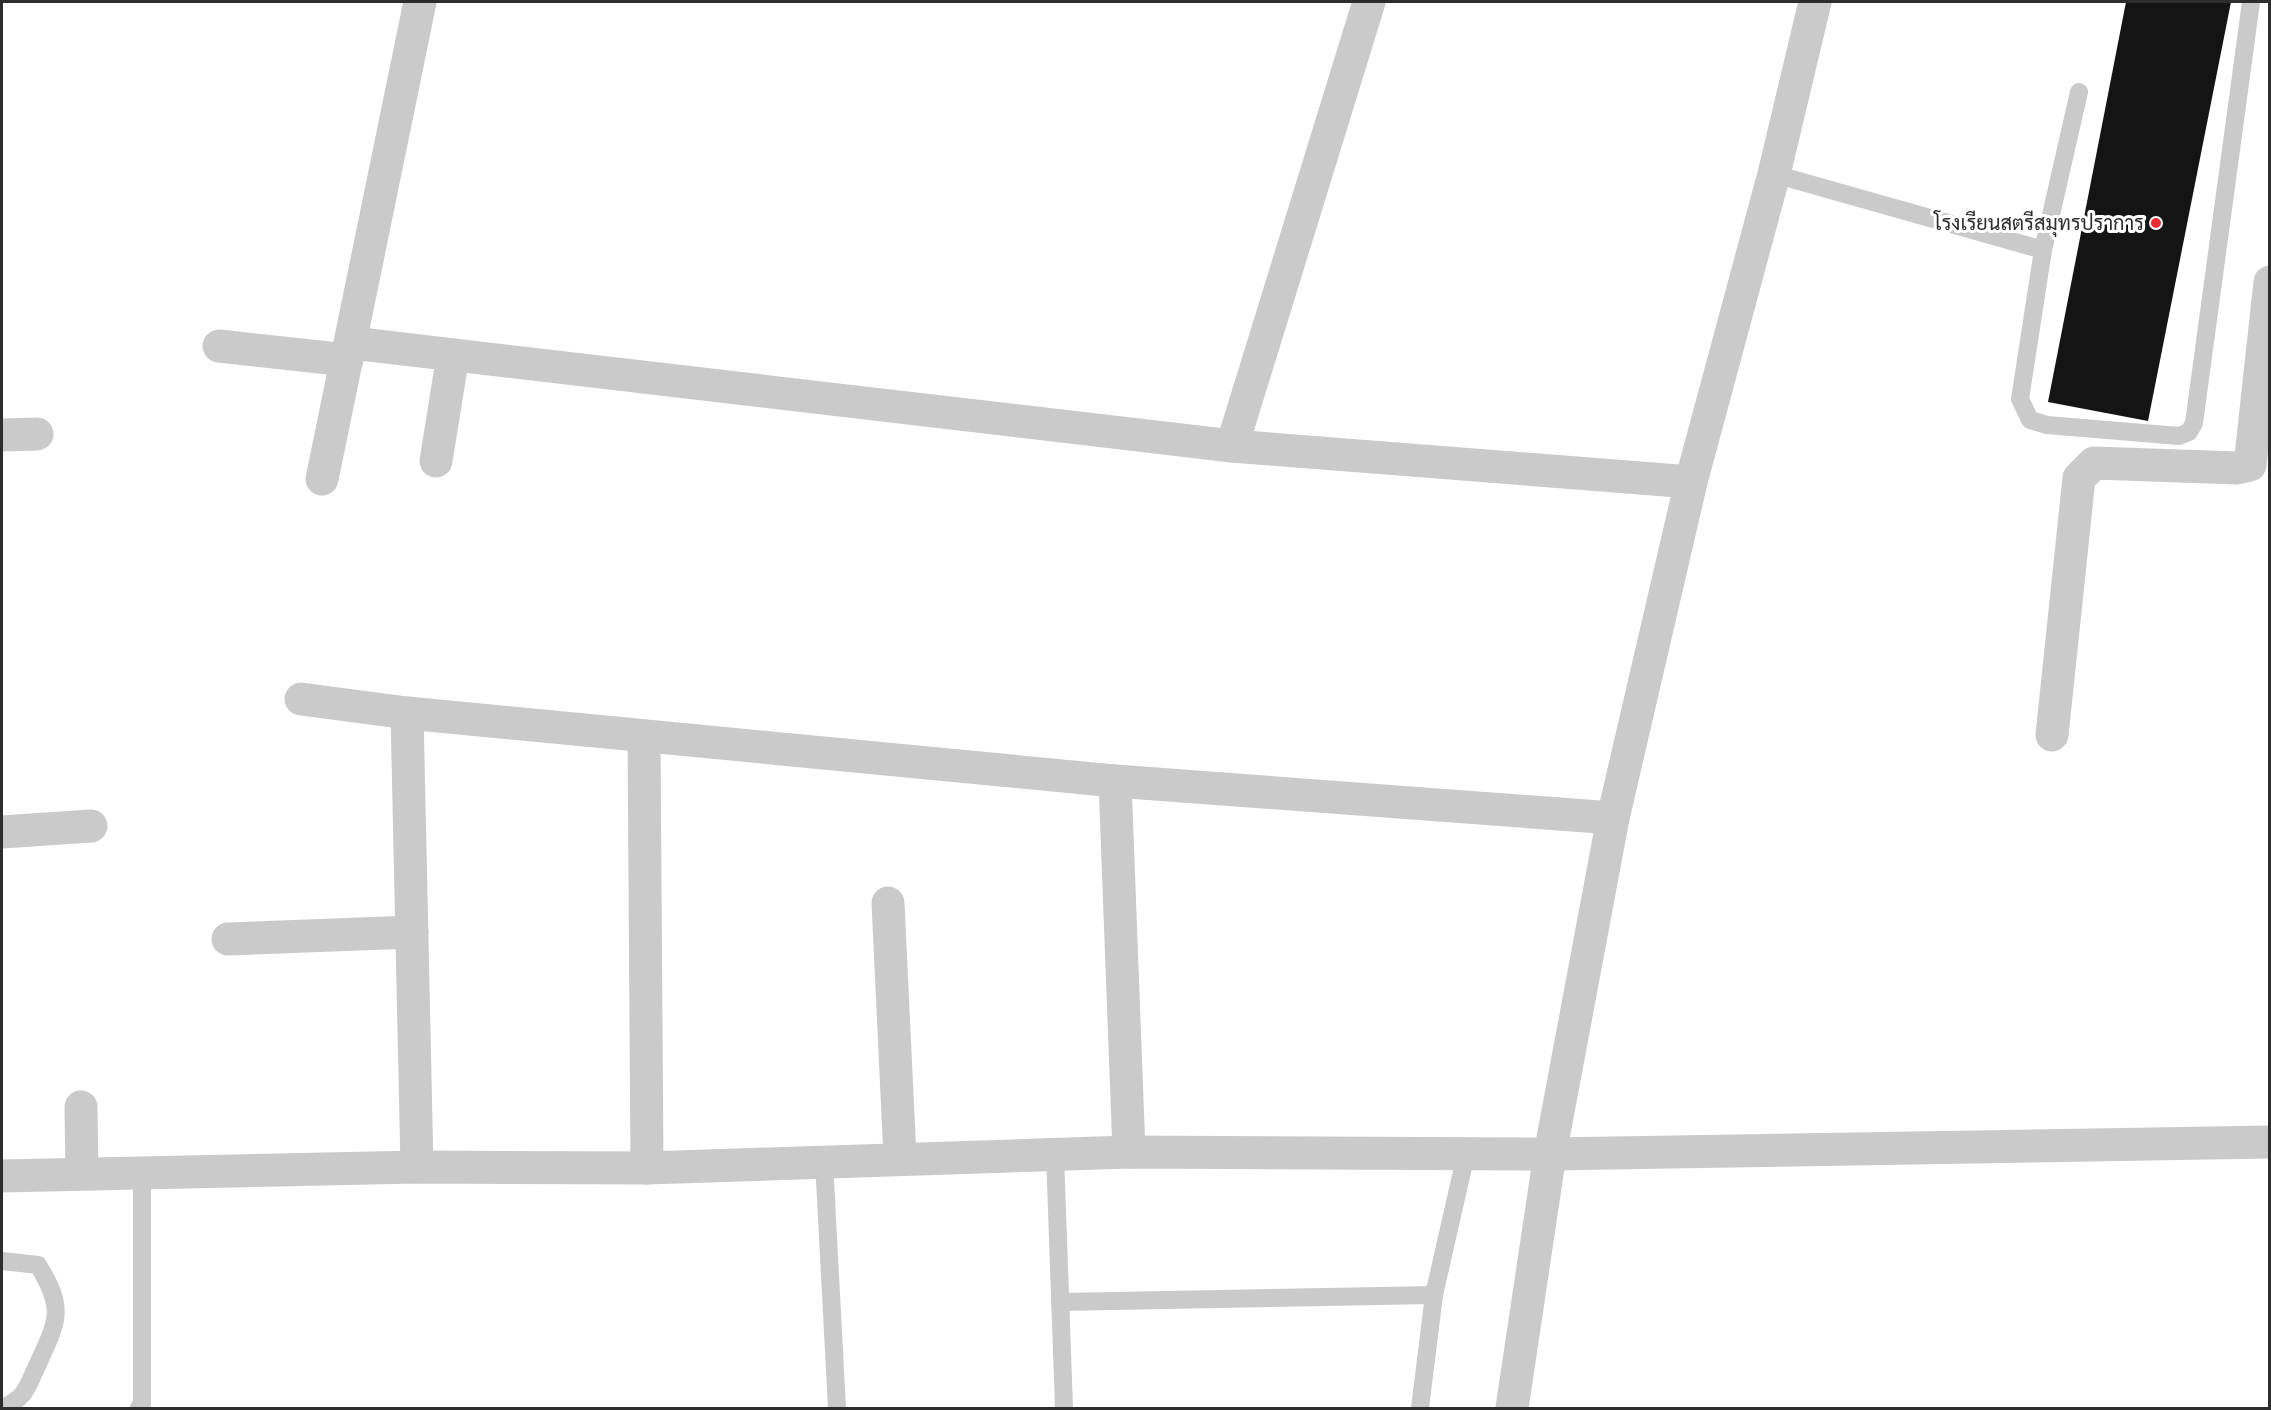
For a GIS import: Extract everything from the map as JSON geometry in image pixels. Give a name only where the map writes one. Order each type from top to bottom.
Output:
[{"type":"street","points":[[322,479],[420,2]]},
{"type":"street","points":[[1232,446],[1369,2]]},
{"type":"street","points":[[1512,1408],[1550,1154],[1613,818],[1691,482],[1774,174],[1815,2]]},
{"type":"street","points":[[2052,735],[2079,478],[2094,463],[2237,468],[2250,465],[2270,282]]},
{"type":"street","points":[[219,346],[453,355],[1232,446],[1691,482]]},
{"type":"street","points":[[436,461],[453,355]]},
{"type":"street","points":[[2,435],[37,434]]},
{"type":"street","points":[[301,699],[407,713],[1115,781],[1613,818]]},
{"type":"street","points":[[407,713],[417,1167]]},
{"type":"street","points":[[644,736],[647,1168]]},
{"type":"street","points":[[1115,781],[1129,1152]]},
{"type":"street","points":[[2,832],[92,826]]},
{"type":"street","points":[[888,903],[900,1158]]},
{"type":"street","points":[[228,939],[412,932]]},
{"type":"street","points":[[81,1107],[82,1173]]},
{"type":"street","points":[[2,1176],[417,1167],[647,1168],[1129,1152],[1550,1154],[2270,1142]]},
{"type":"lane","points":[[2079,92],[2043,250],[2020,399],[2030,420],[2047,426],[2179,436],[2189,432],[2194,423],[2251,2]]},
{"type":"lane","points":[[1774,174],[2043,250]]},
{"type":"lane","points":[[1055,1154],[1064,1408]]},
{"type":"lane","points":[[1420,1408],[1434,1295],[1466,1154]]},
{"type":"lane","points":[[824,1161],[837,1408]]},
{"type":"lane","points":[[139,1408],[142,1404],[142,1172]]},
{"type":"lane","points":[[2,1261],[18,1260],[38,1265],[52,1288],[56,1316],[52,1336],[24,1404],[3,1408]]},
{"type":"lane","points":[[1060,1302],[1434,1295]]},
{"type":"building","points":[[2126,2],[2231,2],[2148,421],[2048,402]]},
{"type":"place","name":"โรงเรียนสตรีสมุทรปราการ","points":[[2156,223]]}]
